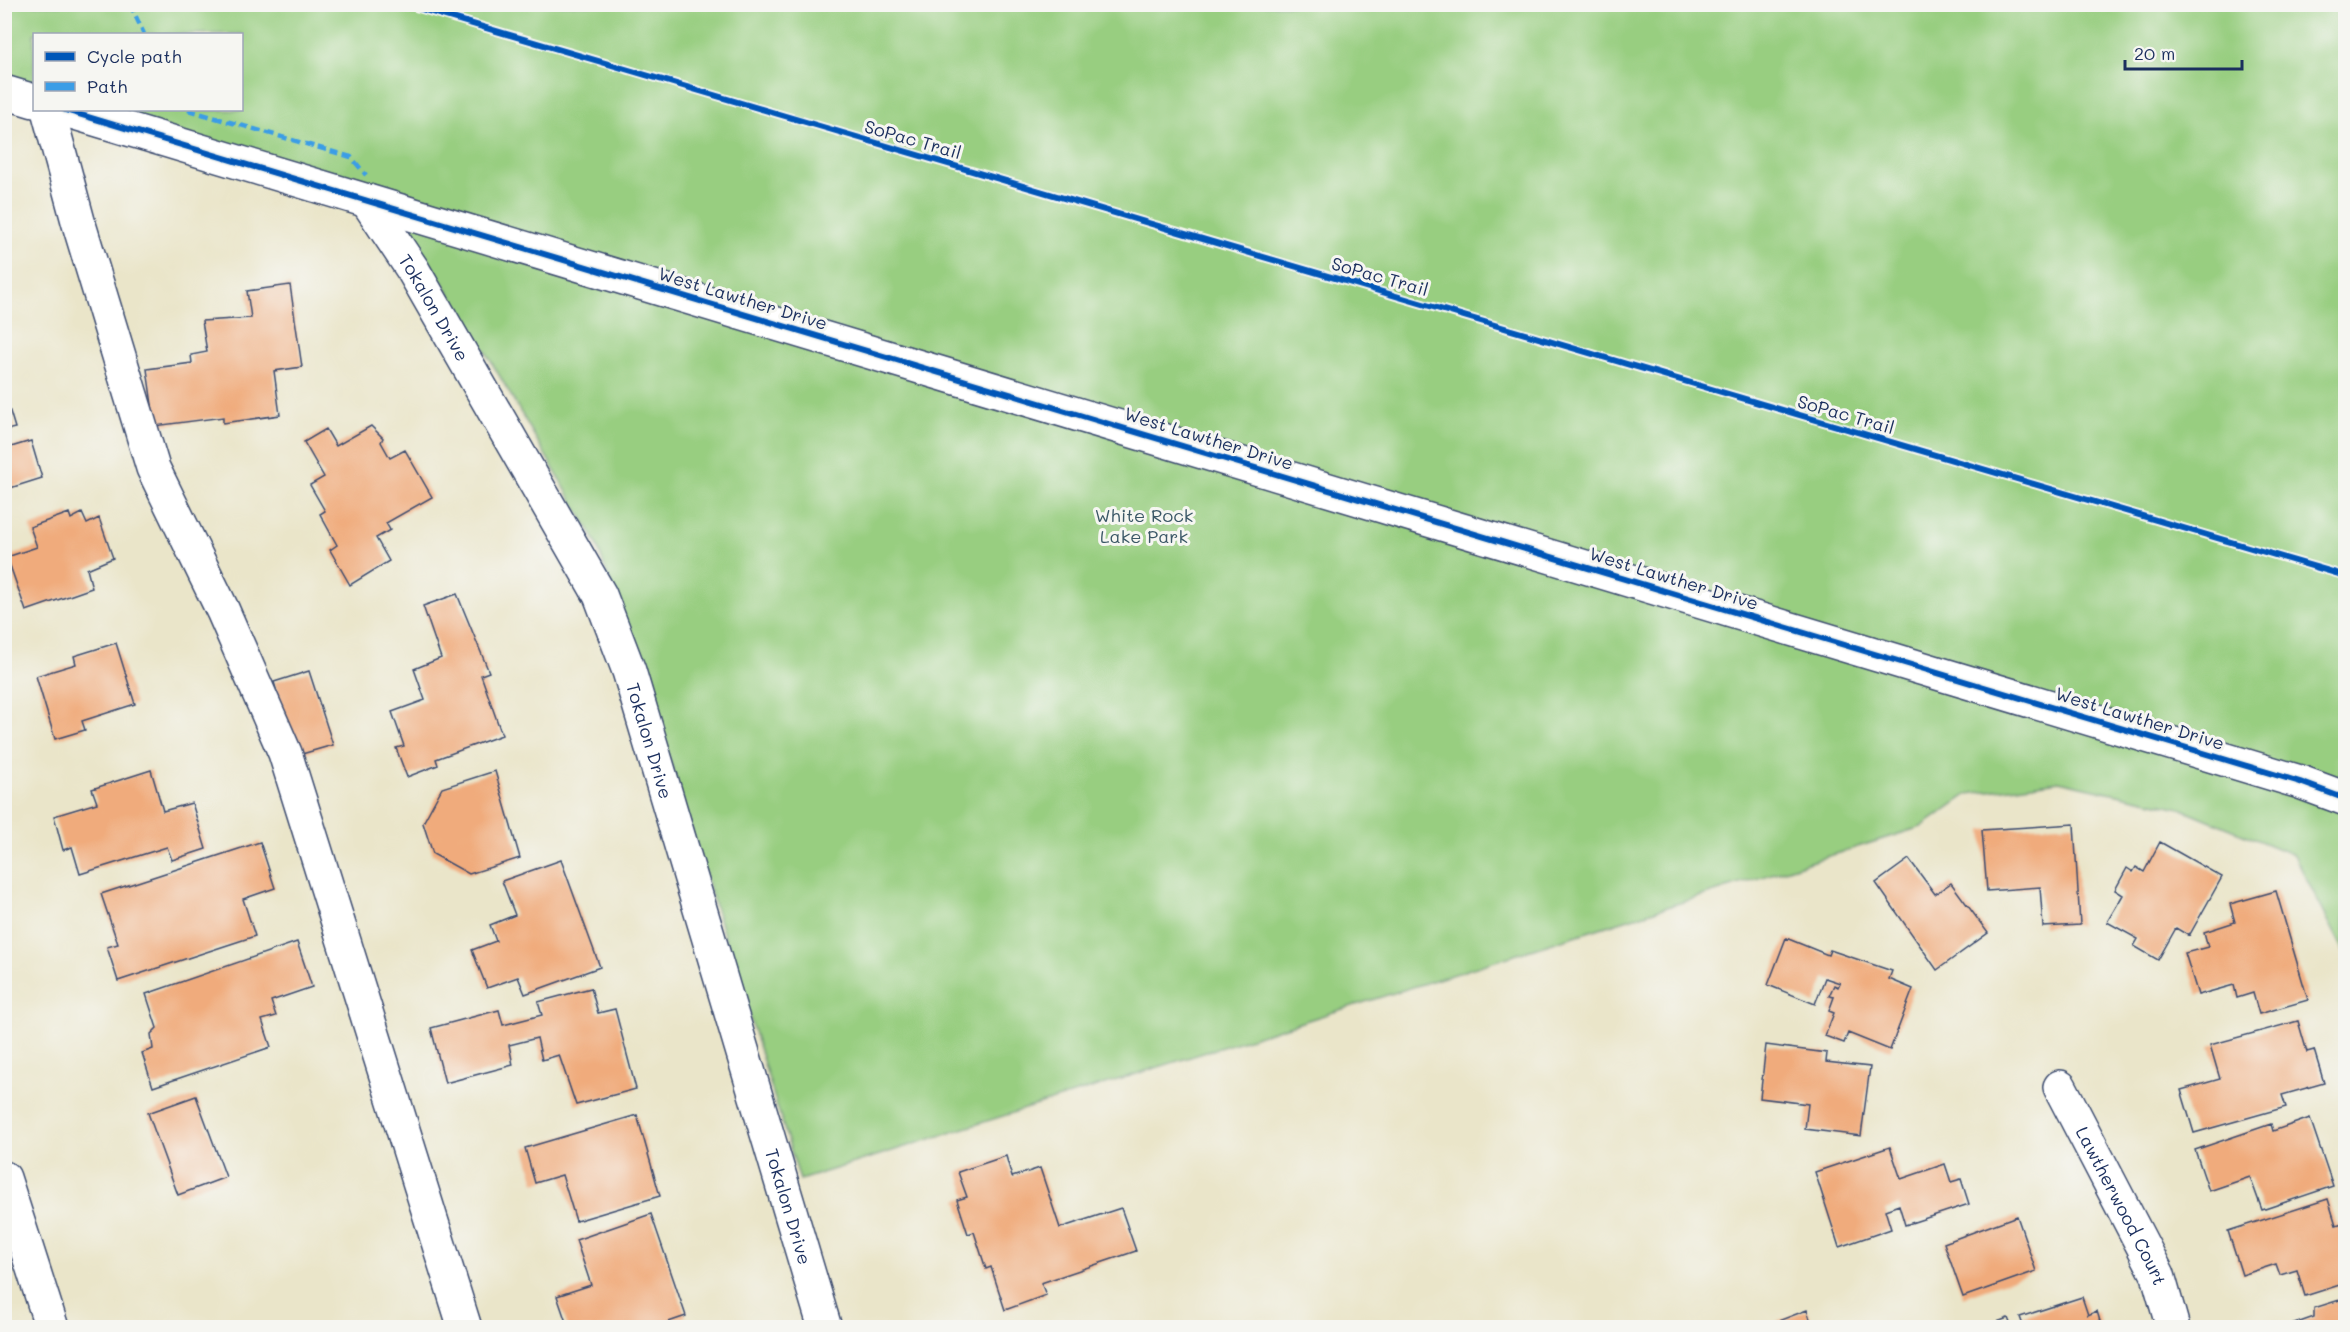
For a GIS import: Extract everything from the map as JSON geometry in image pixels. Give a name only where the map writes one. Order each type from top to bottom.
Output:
[{"type":"street","points":[[4,92],[33,100]]},
{"type":"street","points":[[48,111],[78,221],[153,468],[223,611],[285,753],[465,1328]]},
{"type":"street","name":"West Lawther Drive","points":[[68,111],[2277,775],[2345,802]]},
{"type":"street","name":"Tokalon Drive","points":[[367,201],[413,270],[600,595],[628,671],[825,1328]]},
{"type":"street","name":"Lawtherwood Court","points":[[2060,1087],[2158,1275],[2173,1328]]},
{"type":"street","points":[[4,1178],[52,1328]]},
{"type":"green space","name":"White Rock Lake Park","points":[[4,5],[2345,5],[2345,953],[2294,855],[2180,808],[2059,781],[1968,794],[1921,827],[800,1180],[651,700],[596,542],[470,325],[388,200],[114,111],[243,111],[243,33],[33,33],[33,86],[5,76]]},
{"type":"building","points":[[290,285],[302,367],[274,371],[280,415],[223,423],[223,417],[155,426],[147,369],[192,363],[191,355],[207,352],[202,321],[251,318],[247,291]]},
{"type":"building","points":[[5,395],[15,428],[6,430],[11,447],[31,441],[42,478],[4,490]]},
{"type":"building","points":[[371,426],[383,438],[381,442],[390,458],[405,450],[432,497],[386,523],[390,530],[376,538],[389,561],[350,585],[330,550],[337,545],[320,514],[325,511],[310,485],[324,477],[304,442],[326,429],[336,446]]},
{"type":"building","points":[[69,513],[71,519],[82,513],[87,524],[99,518],[113,558],[87,569],[92,588],[26,611],[7,557],[37,547],[30,527]]},
{"type":"building","points":[[457,594],[489,672],[481,675],[502,735],[436,759],[438,765],[407,777],[396,748],[404,746],[392,712],[425,700],[414,669],[441,658],[423,606]]},
{"type":"building","points":[[116,643],[135,704],[82,721],[85,730],[55,739],[36,676],[76,664],[74,656]]},
{"type":"building","points":[[309,671],[333,745],[295,756],[274,682]]},
{"type":"building","points":[[151,770],[163,811],[192,803],[206,849],[172,860],[167,847],[80,874],[72,847],[63,850],[54,816],[97,803],[92,789]]},
{"type":"building","points":[[495,771],[520,858],[469,874],[433,854],[423,823],[442,788]]},
{"type":"building","points":[[2074,824],[2080,925],[2043,927],[2040,887],[1987,891],[1982,830]]},
{"type":"building","points":[[260,842],[275,888],[243,899],[255,936],[118,981],[107,947],[118,944],[101,894]]},
{"type":"building","points":[[2160,842],[2222,877],[2189,936],[2176,928],[2158,960],[2134,946],[2138,939],[2107,922],[2123,895],[2115,890],[2127,868],[2133,872],[2136,867],[2144,872]]},
{"type":"building","points":[[1909,859],[1935,894],[1951,883],[1988,933],[1937,970],[1876,883]]},
{"type":"building","points":[[561,860],[600,967],[525,994],[518,977],[487,988],[472,950],[496,941],[490,925],[515,915],[502,881]]},
{"type":"building","points":[[2276,891],[2308,1000],[2259,1014],[2253,993],[2237,998],[2234,985],[2198,995],[2185,953],[2208,947],[2204,932],[2235,922],[2230,904]]},
{"type":"building","points":[[1786,938],[1828,955],[1830,950],[1892,971],[1889,979],[1913,989],[1890,1050],[1848,1033],[1844,1043],[1825,1036],[1834,1013],[1829,1011],[1834,997],[1829,996],[1834,985],[1838,987],[1840,983],[1825,978],[1815,1004],[1768,985]]},
{"type":"building","points":[[297,942],[312,987],[271,1001],[276,1016],[262,1020],[271,1047],[153,1087],[142,1053],[153,1049],[151,1034],[157,1028],[146,994]]},
{"type":"building","points":[[591,988],[598,1013],[615,1009],[636,1089],[576,1105],[559,1055],[542,1060],[537,1038],[509,1045],[513,1065],[445,1083],[431,1028],[499,1010],[503,1025],[542,1015],[538,1002]]},
{"type":"building","points":[[2298,1021],[2307,1052],[2314,1050],[2324,1083],[2282,1095],[2286,1107],[2194,1133],[2181,1090],[2220,1079],[2210,1045]]},
{"type":"building","points":[[1766,1045],[1827,1053],[1826,1062],[1870,1067],[1861,1136],[1805,1129],[1808,1104],[1760,1098]]},
{"type":"building","points":[[196,1096],[226,1177],[178,1195],[148,1113]]},
{"type":"building","points":[[637,1115],[660,1196],[576,1221],[562,1175],[535,1183],[525,1148]]},
{"type":"building","points":[[2310,1118],[2333,1186],[2262,1210],[2250,1177],[2209,1191],[2195,1150],[2271,1124],[2273,1131]]},
{"type":"building","points":[[1890,1147],[1901,1179],[1945,1164],[1951,1182],[1961,1179],[1969,1204],[1905,1225],[1899,1205],[1885,1210],[1891,1229],[1839,1247],[1815,1172]]},
{"type":"building","points":[[1006,1156],[1012,1177],[1040,1168],[1060,1228],[1121,1208],[1136,1251],[1041,1283],[1046,1295],[1005,1310],[991,1267],[986,1269],[974,1232],[968,1234],[957,1200],[967,1197],[958,1172]]},
{"type":"building","points":[[2328,1199],[2336,1225],[2346,1222],[2346,1283],[2305,1296],[2297,1270],[2280,1275],[2276,1264],[2242,1275],[2228,1231]]},
{"type":"building","points":[[651,1214],[686,1316],[651,1328],[568,1328],[557,1296],[591,1285],[576,1240]]},
{"type":"building","points":[[2017,1216],[2036,1271],[1963,1297],[1944,1243]]},
{"type":"building","points":[[2082,1297],[2088,1315],[2097,1311],[2102,1328],[2024,1328],[2020,1317]]},
{"type":"building","points":[[2346,1298],[2346,1328],[2283,1328],[2314,1317],[2314,1308]]},
{"type":"building","points":[[1807,1310],[1812,1325],[1804,1328],[1760,1328]]},
{"type":"building","points":[[2008,1318],[2012,1328],[1983,1328],[1983,1327]]},
{"type":"marked path","points":[[130,4],[144,33]]},
{"type":"marked path","points":[[191,111],[351,157],[366,175]]},
{"type":"cycle path","name":"SoPac Trail","points":[[405,4],[2346,576]]},
{"type":"cycle path","points":[[68,111],[2300,782],[2346,799]]}]
